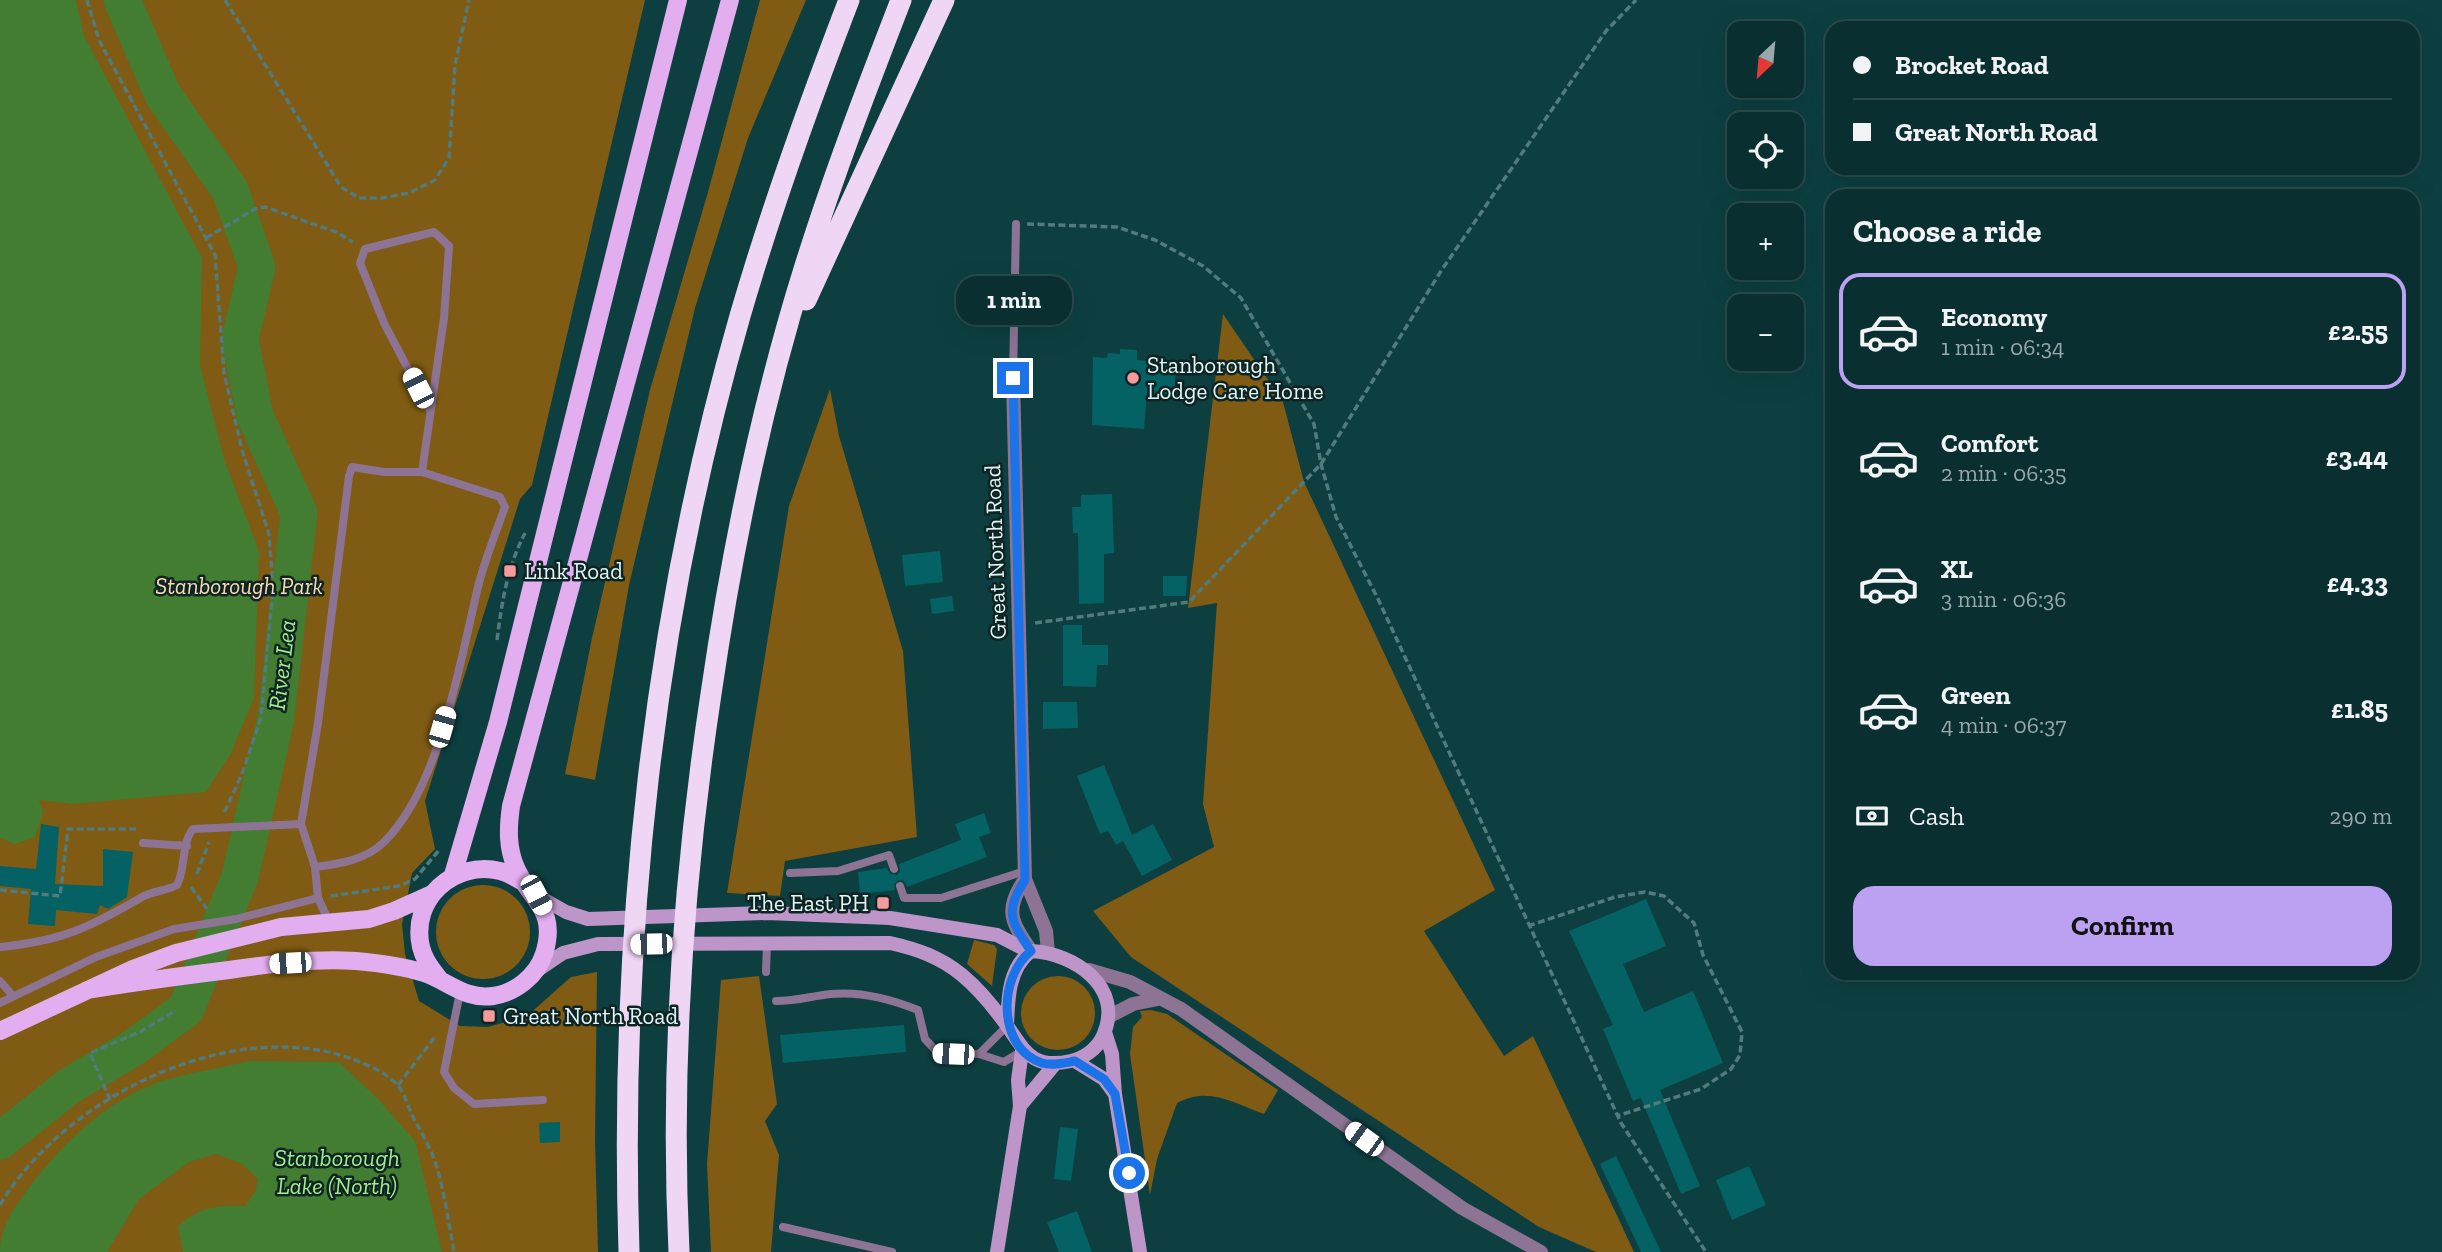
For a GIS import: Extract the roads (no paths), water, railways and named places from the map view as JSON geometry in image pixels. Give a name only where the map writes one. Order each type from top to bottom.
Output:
[{"type":"highway","points":[[629,1252],[625,1091],[631,974],[653,742],[668,639],[699,479],[739,317],[790,159],[849,0]]},
{"type":"highway","points":[[678,1252],[676,1135],[679,976],[687,880],[723,615],[746,488],[778,362],[830,188],[901,0]]},
{"type":"highway","points":[[778,362],[944,0]]},
{"type":"main road","points":[[453,876],[498,722],[678,0]]},
{"type":"main road","points":[[534,972],[547,942],[544,909],[530,889],[509,846],[511,806],[730,0]]},
{"type":"main road","points":[[0,1031],[87,990],[176,953],[281,928],[380,916],[432,894],[453,876],[477,868],[503,871],[566,912],[588,919],[767,913],[890,918],[997,935],[1030,951],[1048,952],[1090,970],[1107,1000],[1108,1017],[1105,1032],[1094,1050],[1075,1061],[1043,1063],[1022,1051],[986,998],[960,973],[915,948],[890,943],[598,944],[563,953],[508,992],[492,996],[460,992],[440,980],[390,965],[352,961],[271,964],[170,976],[87,990]]},
{"type":"main road","points":[[432,894],[420,920],[419,934],[426,961],[440,980]]},
{"type":"main road","points":[[1007,1026],[1008,996],[1014,975],[1030,951]]},
{"type":"main road","points":[[1105,1032],[1112,1054],[1115,1094],[1140,1252]]},
{"type":"main road","points":[[998,1252],[1020,1106],[1018,1080],[1022,1051]]},
{"type":"main road","points":[[1075,1061],[1104,1079],[1115,1094]]},
{"type":"main road","points":[[1020,1106],[1055,1064]]},
{"type":"street","name":"Great North Road","points":[[1013,378],[1025,875],[1046,930],[1048,952]]},
{"type":"street","name":"Great North Road","points":[[1025,875],[1012,899],[1013,925],[1030,951]]},
{"type":"street","points":[[1090,970],[1130,982],[1210,1027],[1462,1208],[1541,1252]]},
{"type":"street","points":[[1108,1017],[1133,1004],[1158,999]]},
{"type":"lane","name":"Great North Road","points":[[1013,378],[1016,224]]},
{"type":"lane","points":[[422,471],[444,318],[449,246],[433,232],[365,249],[360,263],[384,323],[429,409]]},
{"type":"lane","points":[[315,867],[349,863],[383,844],[415,804],[440,732],[480,579],[505,507],[500,497],[422,471],[384,472],[352,467],[318,723],[301,824],[315,867],[318,898],[329,922]]},
{"type":"lane","points":[[0,947],[42,943],[84,930],[142,897],[177,885],[183,873],[188,835],[193,829],[301,824]]},
{"type":"lane","points":[[143,843],[187,846]]},
{"type":"lane","points":[[790,873],[838,871],[889,855],[894,869]]},
{"type":"lane","points":[[900,886],[904,898],[941,898],[1025,875]]},
{"type":"lane","points":[[0,1003],[96,957],[174,929],[236,919],[318,898]]},
{"type":"lane","points":[[766,972],[767,943]]},
{"type":"lane","points":[[0,981],[13,996]]},
{"type":"lane","points":[[460,992],[453,1014],[444,1072],[454,1088],[474,1104],[543,1100]]},
{"type":"lane","points":[[776,1001],[803,1001],[830,994],[894,1000],[918,1010],[925,1039],[938,1053],[979,1054],[1004,1062],[1022,1051]]},
{"type":"lane","points":[[979,1054],[1007,1026]]},
{"type":"lane","points":[[783,1227],[892,1252]]},
{"type":"water","points":[[0,0],[76,0],[84,36],[202,258],[200,365],[225,462],[259,551],[254,698],[231,753],[206,792],[73,804],[39,800],[43,812],[35,837],[15,844],[0,838]]},
{"type":"water","name":"Stanborough Lake (North)","points":[[249,1061],[339,1062],[379,1100],[415,1141],[442,1252],[183,1252],[178,1227],[185,1220],[208,1209],[245,1206],[255,1192],[258,1179],[242,1164],[216,1154],[189,1162],[139,1199],[107,1252],[0,1252],[3,1232],[22,1197],[47,1165],[92,1121],[126,1097],[165,1080]]},
{"type":"waterway","name":"River Lea","points":[[0,1141],[69,1086],[133,1048],[186,1009],[240,877],[276,718],[299,513],[255,416],[240,339],[257,267],[230,190],[163,95],[122,0]]},
{"type":"place","name":"Stanborough Lodge Care Home","points":[[1133,378]]},
{"type":"place","name":"Link Road","points":[[510,571]]},
{"type":"place","name":"The East PH","points":[[883,903]]},
{"type":"place","name":"Great North Road","points":[[489,1016]]},
{"type":"park label","name":"Stanborough Park","points":[[239,586]]}]
